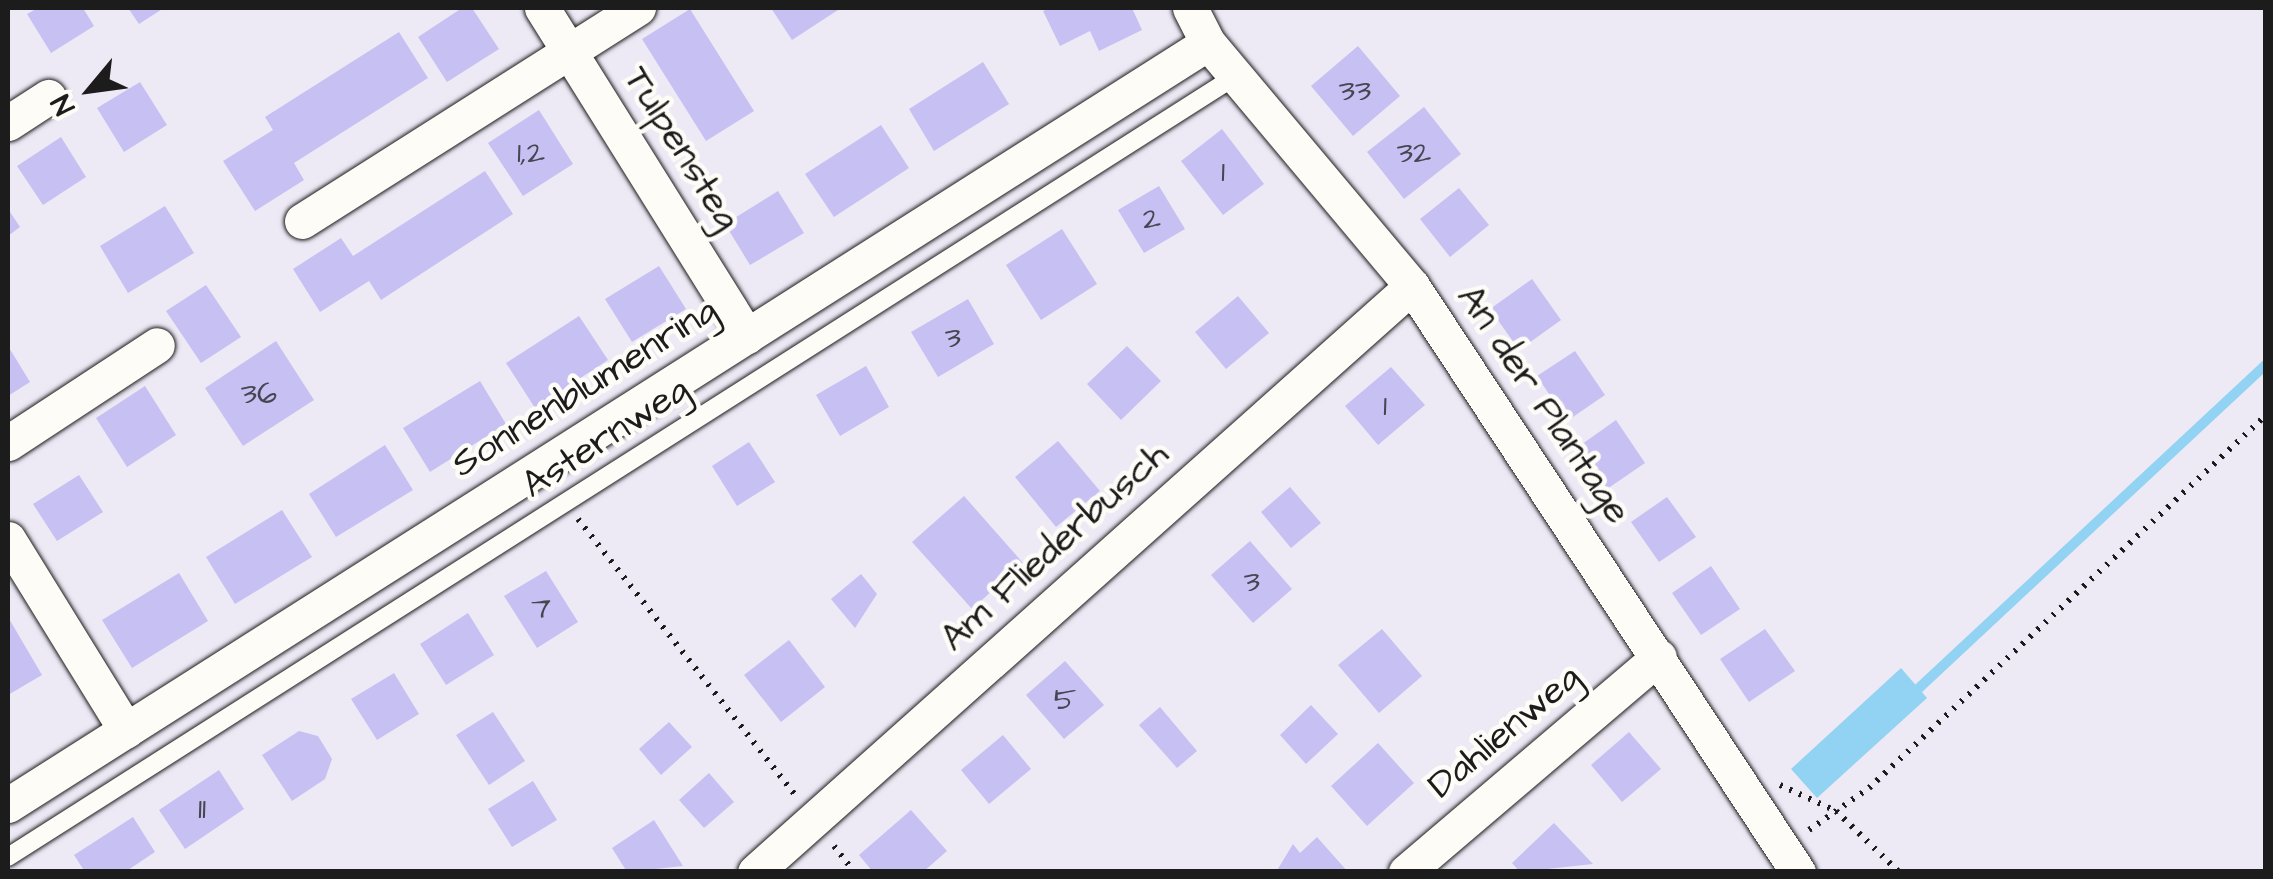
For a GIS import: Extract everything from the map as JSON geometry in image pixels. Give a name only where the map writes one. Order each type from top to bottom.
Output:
[{"type":"street","name":"Tulpensteg","points":[[542,8],[747,336]]},
{"type":"street","points":[[302,222],[638,8]]},
{"type":"street","name":"An der Plantage","points":[[1190,8],[1208,43],[1239,74],[1412,286],[1791,860]]},
{"type":"street","name":"Sonnenblumenring","points":[[8,805],[1208,43]]},
{"type":"street","points":[[8,124],[48,97]]},
{"type":"street","name":"Am Fliederbusch","points":[[754,872],[1412,286]]},
{"type":"street","points":[[8,443],[157,344]]},
{"type":"street","points":[[8,539],[126,730]]},
{"type":"street","name":"Dahlienweg","points":[[1406,872],[1658,657]]},
{"type":"lane","name":"Asternweg","points":[[8,857],[1239,74]]},
{"type":"path","points":[[1791,860],[1836,810],[2266,415]]},
{"type":"path","points":[[565,502],[854,872]]},
{"type":"path","points":[[1770,780],[1836,810],[1899,872]]},
{"type":"water","points":[[1901,668],[1927,698],[1817,798],[1791,769]]},
{"type":"building","points":[[38,8],[83,8],[94,26],[51,53],[27,14]]},
{"type":"building","points":[[128,8],[164,8],[139,24]]},
{"type":"building","points":[[462,8],[472,8],[499,49],[447,82],[418,37]]},
{"type":"building","points":[[771,8],[841,8],[792,40]]},
{"type":"building","points":[[1132,8],[1142,30],[1099,51],[1090,31],[1060,46],[1043,11]]},
{"type":"building","points":[[690,9],[754,111],[706,141],[642,39]]},
{"type":"building","points":[[399,32],[428,78],[294,163],[304,180],[255,211],[223,161],[273,130],[265,117]]},
{"type":"building","points":[[1358,46],[1400,96],[1353,136],[1311,86]]},
{"type":"building","points":[[983,62],[1009,104],[934,151],[909,109]]},
{"type":"building","points":[[140,82],[167,125],[124,152],[97,108]]},
{"type":"building","points":[[1424,107],[1461,154],[1404,199],[1367,152]]},
{"type":"building","points":[[539,110],[573,164],[523,196],[488,143]]},
{"type":"building","points":[[881,125],[909,168],[834,217],[805,174]]},
{"type":"building","points":[[1222,129],[1264,184],[1223,215],[1181,161]]},
{"type":"building","points":[[61,137],[86,177],[43,205],[17,166]]},
{"type":"building","points":[[485,171],[513,214],[381,300],[369,281],[320,312],[293,269],[341,238],[353,256]]},
{"type":"building","points":[[1159,186],[1185,229],[1144,253],[1118,210]]},
{"type":"building","points":[[1459,188],[1489,225],[1450,257],[1420,219]]},
{"type":"building","points":[[778,191],[804,233],[750,265],[725,224]]},
{"type":"building","points":[[165,206],[194,253],[128,293],[100,246]]},
{"type":"building","points":[[8,209],[20,227],[8,236]]},
{"type":"building","points":[[1062,229],[1097,284],[1041,320],[1006,265]]},
{"type":"building","points":[[659,266],[686,309],[632,342],[605,299]]},
{"type":"building","points":[[1532,279],[1561,320],[1519,350],[1490,309]]},
{"type":"building","points":[[206,285],[241,337],[201,363],[166,311]]},
{"type":"building","points":[[1238,296],[1269,333],[1226,369],[1195,332]]},
{"type":"building","points":[[968,299],[994,344],[938,377],[911,332]]},
{"type":"building","points":[[579,316],[608,360],[535,408],[506,363]]},
{"type":"building","points":[[276,341],[314,400],[243,446],[205,388]]},
{"type":"building","points":[[8,346],[30,382],[8,396]]},
{"type":"building","points":[[1127,346],[1161,381],[1121,420],[1087,384]]},
{"type":"building","points":[[1575,351],[1605,395],[1567,421],[1537,376]]},
{"type":"building","points":[[866,366],[889,407],[840,436],[816,395]]},
{"type":"building","points":[[1391,367],[1425,405],[1378,445],[1345,406]]},
{"type":"building","points":[[480,381],[506,424],[430,472],[403,428]]},
{"type":"building","points":[[145,386],[176,435],[127,467],[96,418]]},
{"type":"building","points":[[1616,420],[1645,463],[1607,489],[1578,447]]},
{"type":"building","points":[[1058,441],[1100,491],[1056,527],[1015,477]]},
{"type":"building","points":[[749,442],[775,482],[737,506],[712,466]]},
{"type":"building","points":[[385,445],[413,490],[336,537],[309,494]]},
{"type":"building","points":[[79,475],[103,512],[57,541],[33,504]]},
{"type":"building","points":[[1290,487],[1321,523],[1291,548],[1261,512]]},
{"type":"building","points":[[964,496],[1023,563],[972,609],[912,542]]},
{"type":"building","points":[[1667,497],[1696,537],[1659,562],[1631,522]]},
{"type":"building","points":[[282,510],[312,557],[235,604],[206,557]]},
{"type":"building","points":[[1250,541],[1292,589],[1253,623],[1211,575]]},
{"type":"building","points":[[1711,566],[1740,609],[1701,635],[1672,593]]},
{"type":"building","points":[[546,571],[578,622],[537,648],[504,596]]},
{"type":"building","points":[[179,573],[208,621],[132,668],[102,620]]},
{"type":"building","points":[[861,574],[877,594],[855,628],[831,599]]},
{"type":"building","points":[[468,613],[494,655],[446,685],[420,644]]},
{"type":"building","points":[[8,617],[42,675],[8,695]]},
{"type":"building","points":[[1382,629],[1422,676],[1379,713],[1338,665]]},
{"type":"building","points":[[1765,629],[1795,671],[1749,702],[1720,659]]},
{"type":"building","points":[[789,640],[825,687],[781,722],[744,675]]},
{"type":"building","points":[[1065,661],[1104,705],[1064,739],[1026,695]]},
{"type":"building","points":[[394,673],[419,714],[377,740],[351,699]]},
{"type":"building","points":[[1311,705],[1338,734],[1306,764],[1280,735]]},
{"type":"building","points":[[1160,707],[1197,751],[1177,768],[1139,725]]},
{"type":"building","points":[[493,712],[525,761],[489,785],[456,735]]},
{"type":"building","points":[[669,722],[692,747],[661,775],[639,749]]},
{"type":"building","points":[[299,731],[318,736],[332,759],[325,779],[292,801],[262,755]]},
{"type":"building","points":[[1629,732],[1661,769],[1622,802],[1591,765]]},
{"type":"building","points":[[1003,735],[1031,769],[989,804],[961,770]]},
{"type":"building","points":[[1378,743],[1414,783],[1367,826],[1331,786]]},
{"type":"building","points":[[219,770],[244,809],[185,849],[159,810]]},
{"type":"building","points":[[709,773],[734,802],[704,828],[679,800]]},
{"type":"building","points":[[533,781],[557,820],[512,847],[488,809]]},
{"type":"building","points":[[911,810],[947,851],[923,872],[873,872],[859,855]]},
{"type":"building","points":[[133,817],[155,852],[125,872],[85,872],[74,855]]},
{"type":"building","points":[[654,820],[683,866],[627,872],[612,848]]},
{"type":"building","points":[[1554,823],[1593,864],[1520,872],[1512,863]]},
{"type":"building","points":[[1317,837],[1348,872],[1276,872],[1293,844],[1300,853]]},
{"type":"waterway","points":[[1919,688],[2266,364]]}]
